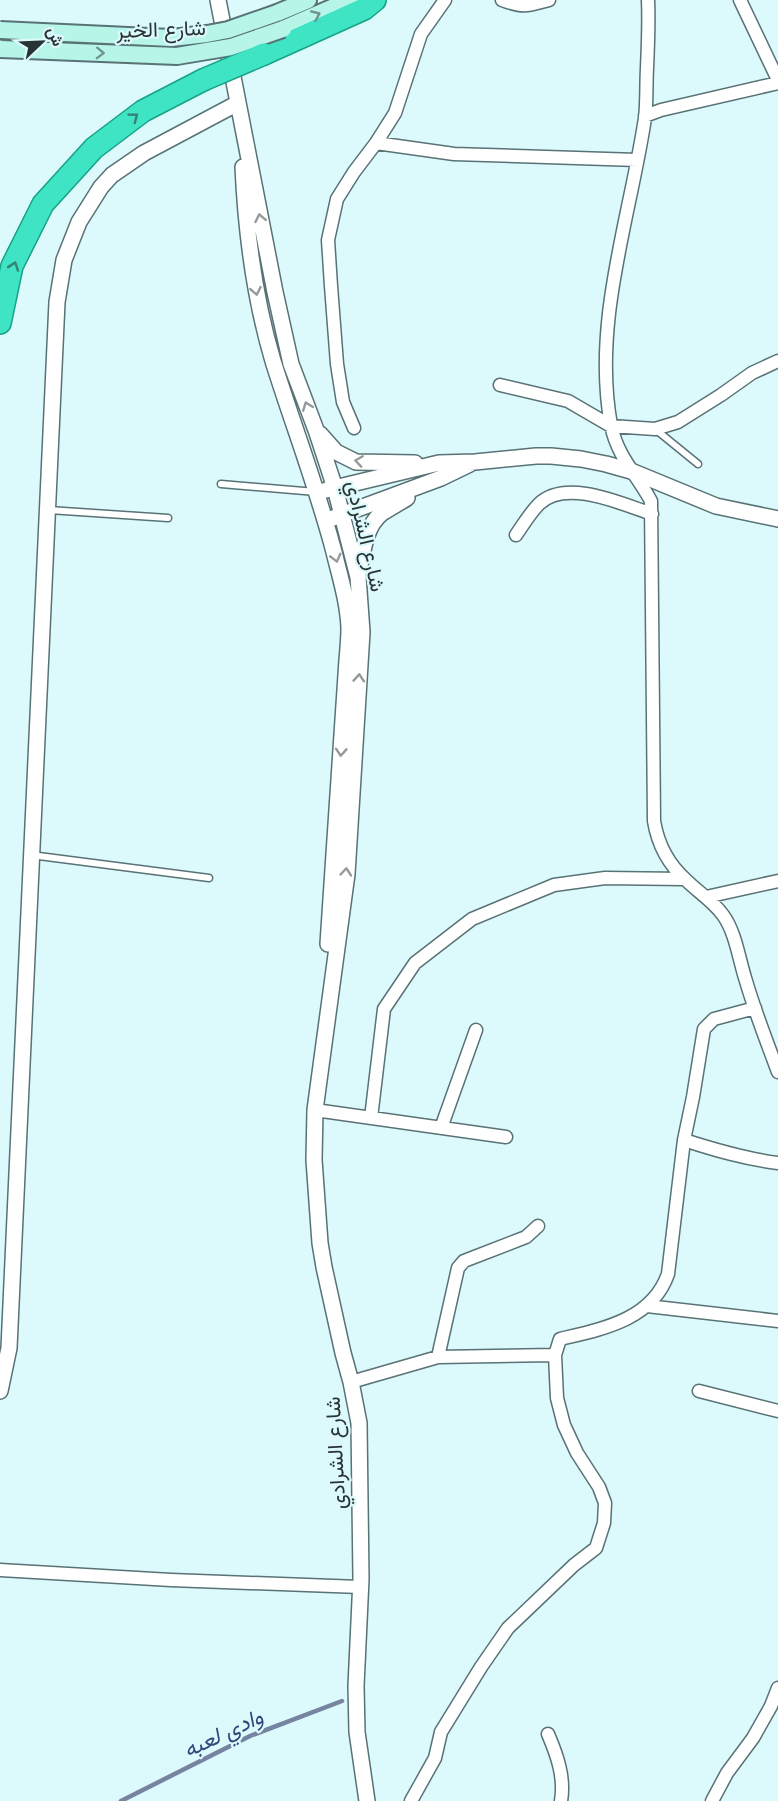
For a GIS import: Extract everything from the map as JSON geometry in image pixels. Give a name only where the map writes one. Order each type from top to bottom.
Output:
[{"type":"highway","points":[[0,323],[12,266],[43,204],[94,148],[143,111],[203,80],[364,9],[375,0]]},
{"type":"main road","name":"شارع الخير","points":[[0,49],[177,56],[231,47],[280,21],[308,0]]},
{"type":"main road","name":"شارع الخير","points":[[0,30],[171,38],[280,21],[350,0]]},
{"type":"street","name":"شارع الشرادي","points":[[218,0],[291,364],[335,488],[358,577],[362,632],[347,874],[315,1110],[314,1160],[320,1243],[358,1423],[360,1587],[356,1686],[357,1732],[370,1800]]},
{"type":"street","points":[[354,428],[343,402],[337,364],[328,240],[336,199],[376,143],[394,113],[421,34],[445,0]]},
{"type":"street","points":[[502,0],[526,6],[549,0]]},
{"type":"street","points":[[648,0],[645,116],[609,307],[607,377],[611,426],[631,471],[651,501],[654,821],[657,837],[665,856],[684,879],[724,916],[734,939],[778,1072]]},
{"type":"street","points":[[645,116],[778,81],[740,0]]},
{"type":"street","points":[[0,1391],[9,1348],[57,302],[64,260],[79,222],[112,174],[144,153],[238,104]]},
{"type":"street","name":"شارع الشرادي","points":[[243,129],[242,161],[246,227],[258,302],[273,362],[326,520],[342,582],[349,629],[327,965],[325,1034]]},
{"type":"street","points":[[376,143],[454,154],[637,160]]},
{"type":"street","points":[[500,385],[568,401],[611,426],[655,429],[678,422],[752,373],[778,361]]},
{"type":"street","points":[[316,430],[336,452],[356,462],[440,471]]},
{"type":"street","points":[[317,492],[440,471],[475,462],[522,456],[544,456],[581,459],[631,471],[716,506],[778,519]]},
{"type":"street","points":[[326,520],[343,515],[440,471]]},
{"type":"street","points":[[358,577],[366,538],[380,514],[440,471]]},
{"type":"street","points":[[516,535],[540,503],[558,494],[584,493],[652,514]]},
{"type":"street","points":[[371,1118],[384,1009],[415,963],[472,919],[554,885],[604,878],[684,879]]},
{"type":"street","points":[[706,897],[778,881]]},
{"type":"street","points":[[411,1801],[435,1758],[441,1732],[508,1628],[574,1565],[596,1548],[604,1523],[605,1503],[595,1480],[577,1454],[564,1425],[557,1398],[555,1355],[560,1340],[608,1328],[647,1306],[664,1286],[668,1274],[684,1140],[704,1029],[714,1019],[755,1008]]},
{"type":"street","points":[[441,1128],[476,1030]]},
{"type":"street","points":[[315,1110],[506,1137]]},
{"type":"street","points":[[684,1140],[733,1155],[778,1163]]},
{"type":"street","points":[[438,1357],[458,1268],[465,1261],[526,1237],[538,1226]]},
{"type":"street","points":[[647,1306],[778,1321]]},
{"type":"street","points":[[351,1382],[438,1357],[555,1355]]},
{"type":"street","points":[[699,1391],[778,1411]]},
{"type":"street","points":[[0,1570],[171,1580],[360,1587]]},
{"type":"street","points":[[712,1801],[728,1773],[753,1738],[778,1688]]},
{"type":"street","points":[[548,1734],[558,1757],[563,1790],[561,1801]]},
{"type":"lane","points":[[655,429],[698,464]]},
{"type":"lane","points":[[221,484],[317,492]]},
{"type":"lane","points":[[49,510],[168,518]]},
{"type":"lane","points":[[30,855],[209,878]]},
{"type":"waterway","name":"وادي لعبه","points":[[121,1801],[250,1736],[342,1701]]}]
